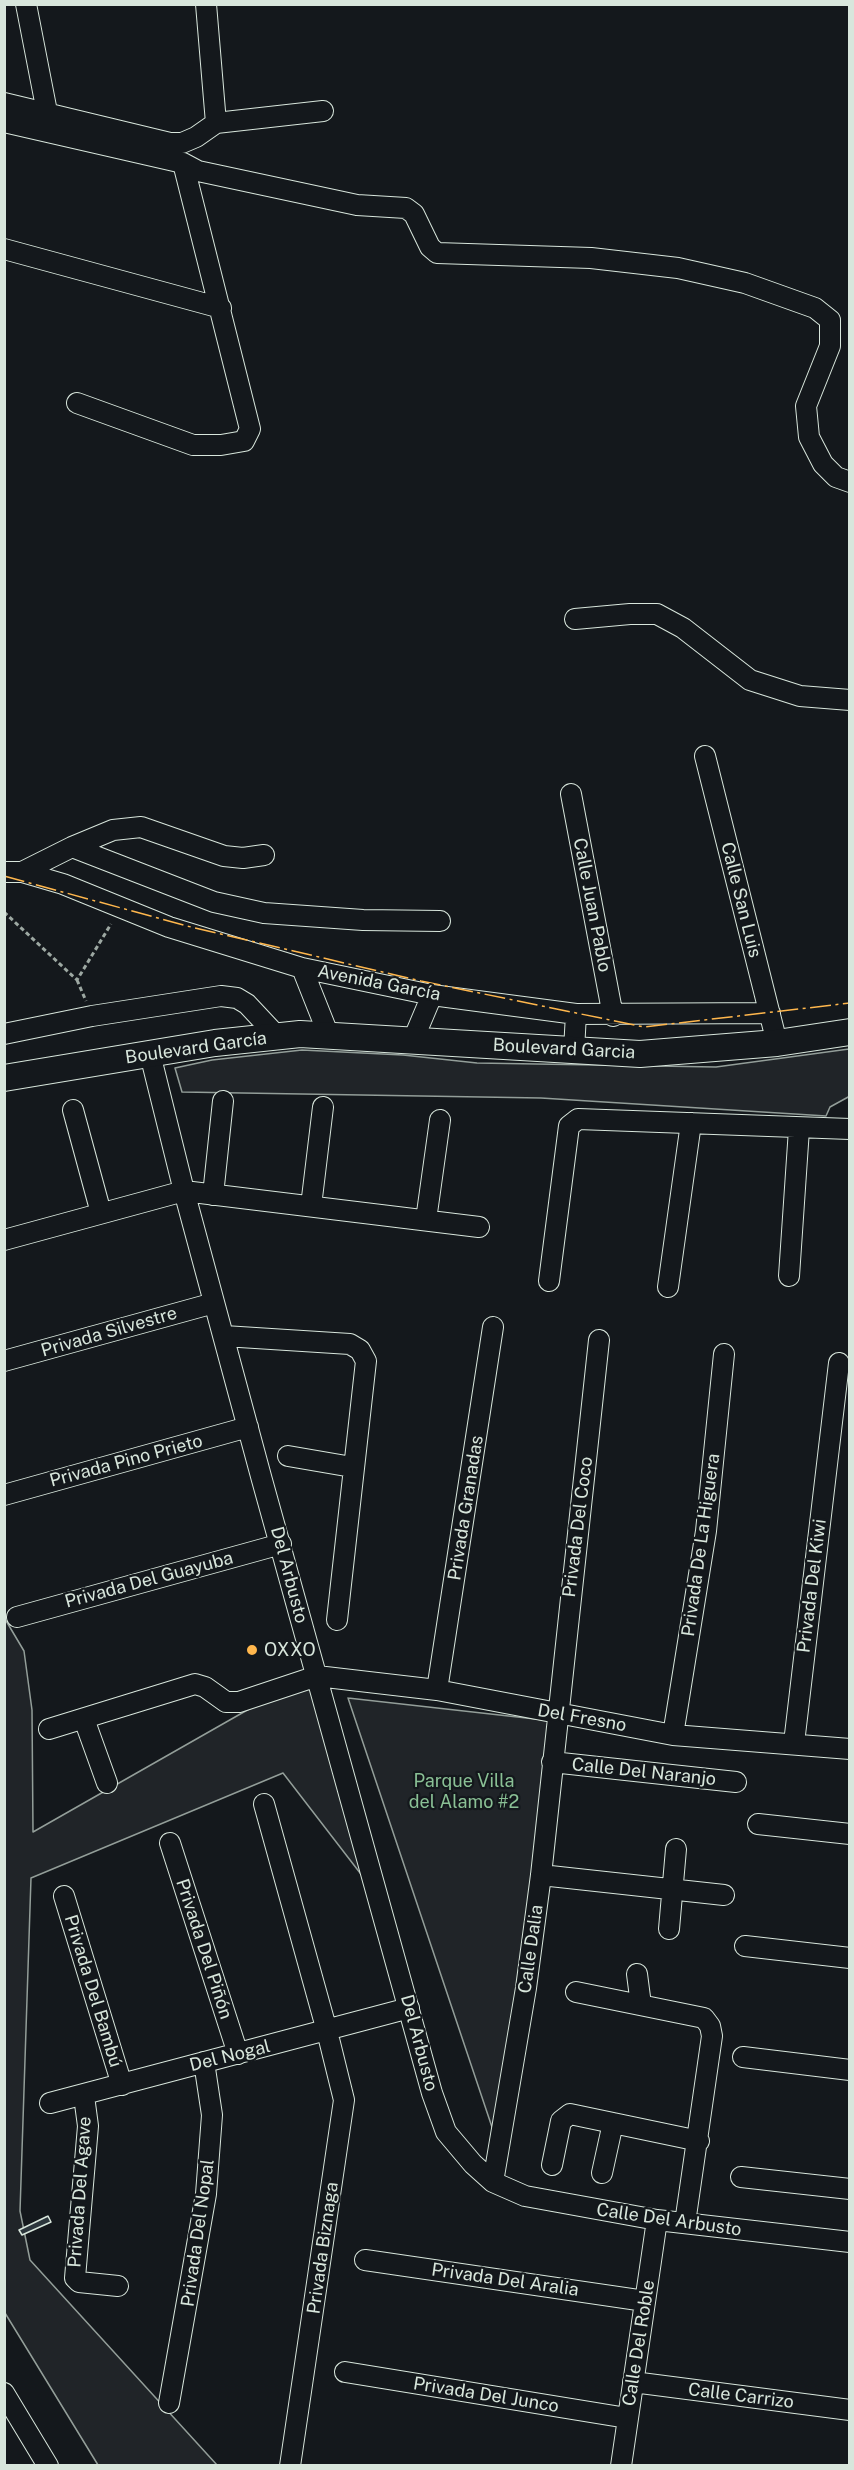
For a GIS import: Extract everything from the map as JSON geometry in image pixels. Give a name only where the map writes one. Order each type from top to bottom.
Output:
[{"type":"main road","name":"Boulevard Garcia","points":[[277,1036],[329,1035],[640,1054],[777,1043],[849,1032]]},
{"type":"main road","name":"Boulevard García","points":[[4,1078],[277,1036]]},
{"type":"street","points":[[26,4],[47,112]]},
{"type":"street","points":[[206,4],[216,123]]},
{"type":"street","points":[[4,103],[170,143],[182,143],[216,123],[322,111]]},
{"type":"street","points":[[4,122],[183,163],[198,171],[357,205],[406,208],[414,214],[430,247],[437,253],[591,258],[678,268],[745,283],[816,308],[830,320],[830,346],[806,406],[809,437],[823,464],[836,477],[849,482]]},
{"type":"street","points":[[77,404],[193,444],[221,445],[244,441],[250,429],[183,163]]},
{"type":"street","points":[[4,249],[221,308]]},
{"type":"street","points":[[575,619],[657,614],[683,628],[750,680],[800,696],[849,700]]},
{"type":"street","name":"Calle San Luis","points":[[705,756],[777,1043]]},
{"type":"street","name":"Calle Juan Pablo","points":[[571,794],[613,1016]]},
{"type":"street","points":[[13,872],[113,830],[141,827],[224,856],[243,858],[264,855]]},
{"type":"street","points":[[72,847],[214,902],[264,913],[363,920],[440,921]]},
{"type":"street","name":"Avenida García","points":[[13,872],[63,884],[170,927],[302,968],[432,995],[576,1014],[613,1016],[770,1012]]},
{"type":"street","points":[[302,968],[329,1035]]},
{"type":"street","points":[[413,1040],[432,995]]},
{"type":"street","name":"Boulevard García","points":[[4,1034],[92,1016],[221,996],[237,998],[247,1004],[277,1036]]},
{"type":"street","points":[[574,1050],[576,1014]]},
{"type":"street","name":"Del Arbusto","points":[[150,1054],[214,1303],[432,2093],[446,2132],[492,2182]]},
{"type":"street","points":[[213,1195],[223,1101]]},
{"type":"street","points":[[311,1206],[323,1107]]},
{"type":"street","points":[[73,1110],[101,1213]]},
{"type":"street","points":[[549,1281],[569,1126],[572,1122],[578,1119],[849,1130]]},
{"type":"street","points":[[426,1220],[440,1120]]},
{"type":"street","points":[[668,1287],[691,1123]]},
{"type":"street","points":[[789,1276],[799,1129]]},
{"type":"street","points":[[4,1240],[184,1191],[479,1227]]},
{"type":"street","name":"Privada Silvestre","points":[[4,1361],[214,1303]]},
{"type":"street","name":"Privada Granadas","points":[[437,1690],[493,1327]]},
{"type":"street","points":[[224,1336],[350,1344],[360,1350],[366,1361],[352,1467],[337,1620]]},
{"type":"street","name":"Privada Del Coco","points":[[556,1714],[599,1340]]},
{"type":"street","name":"Privada De La Higuera","points":[[673,1735],[706,1532],[724,1354]]},
{"type":"street","name":"Privada Del Kiwi","points":[[794,1743],[840,1429],[839,1363]]},
{"type":"street","name":"Privada Pino Prieto","points":[[4,1495],[248,1427]]},
{"type":"street","points":[[288,1456],[352,1467]]},
{"type":"street","name":"Privada Del Guayuba","points":[[17,1617],[281,1544]]},
{"type":"street","points":[[49,1729],[195,1684],[205,1687],[226,1702],[239,1702],[316,1676]]},
{"type":"street","name":"Del Fresno","points":[[316,1676],[437,1690],[673,1735],[849,1749]]},
{"type":"street","name":"Calle Dalia","points":[[492,2182],[526,1988],[541,1875],[556,1714]]},
{"type":"street","points":[[84,1719],[107,1782]]},
{"type":"street","name":"Calle Del Naranjo","points":[[552,1762],[736,1782]]},
{"type":"street","name":"Privada Biznaga","points":[[264,1804],[344,2100],[290,2466]]},
{"type":"street","points":[[758,1824],[849,1834]]},
{"type":"street","name":"Privada Del Piñón","points":[[170,1843],[238,2055]]},
{"type":"street","points":[[669,1929],[676,1848]]},
{"type":"street","points":[[541,1875],[724,1895]]},
{"type":"street","name":"Privada Del Bambú","points":[[64,1896],[122,2085]]},
{"type":"street","points":[[745,1946],[849,1958]]},
{"type":"street","points":[[637,1974],[641,2005]]},
{"type":"street","points":[[576,1992],[704,2018],[710,2025],[712,2036],[699,2141],[685,2223]]},
{"type":"street","name":"Del Nogal","points":[[50,2103],[84,2096],[409,2008]]},
{"type":"street","points":[[743,2057],[849,2070]]},
{"type":"street","name":"Privada Del Nopal","points":[[169,2403],[206,2194],[212,2121],[204,2062]]},
{"type":"street","name":"Privada Del Agave","points":[[84,2096],[88,2126],[75,2277],[79,2282],[118,2286]]},
{"type":"street","points":[[552,2165],[561,2121],[564,2116],[570,2114],[699,2141]]},
{"type":"street","points":[[602,2173],[614,2123]]},
{"type":"street","points":[[741,2177],[849,2189]]},
{"type":"street","name":"Calle Del Arbusto","points":[[492,2182],[525,2196],[657,2220],[849,2242]]},
{"type":"street","name":"Calle Del Roble","points":[[621,2466],[657,2220]]},
{"type":"street","name":"Privada Del Aralia","points":[[365,2260],[645,2301]]},
{"type":"street","name":"Privada Del Junco","points":[[345,2372],[627,2418]]},
{"type":"street","name":"Calle Carrizo","points":[[633,2382],[849,2410]]},
{"type":"street","points":[[4,2393],[48,2466]]},
{"type":"path","points":[[4,912],[77,980],[121,907]]},
{"type":"green space","points":[[849,1049],[850,1096],[830,1107],[826,1116],[541,1098],[182,1092],[175,1068],[212,1060],[302,1050],[403,1055],[477,1063],[716,1067]]},
{"type":"green space","points":[[5,1619],[24,1651],[32,1710],[33,1832],[293,1684],[317,1676],[377,1895],[283,1773],[31,1878],[20,2211],[30,2260],[217,2465],[98,2465],[5,2313]]},
{"type":"green space","name":"Parque Villa del Alamo #2","points":[[348,1698],[553,1721],[497,2142]]},
{"type":"building","points":[[48,2216],[51,2222],[22,2235],[19,2230]]},
{"type":"power","points":[[4,876],[187,926],[421,981],[644,1027],[850,1003]]},
{"type":"place","name":"OXXO","points":[[252,1650]]}]
